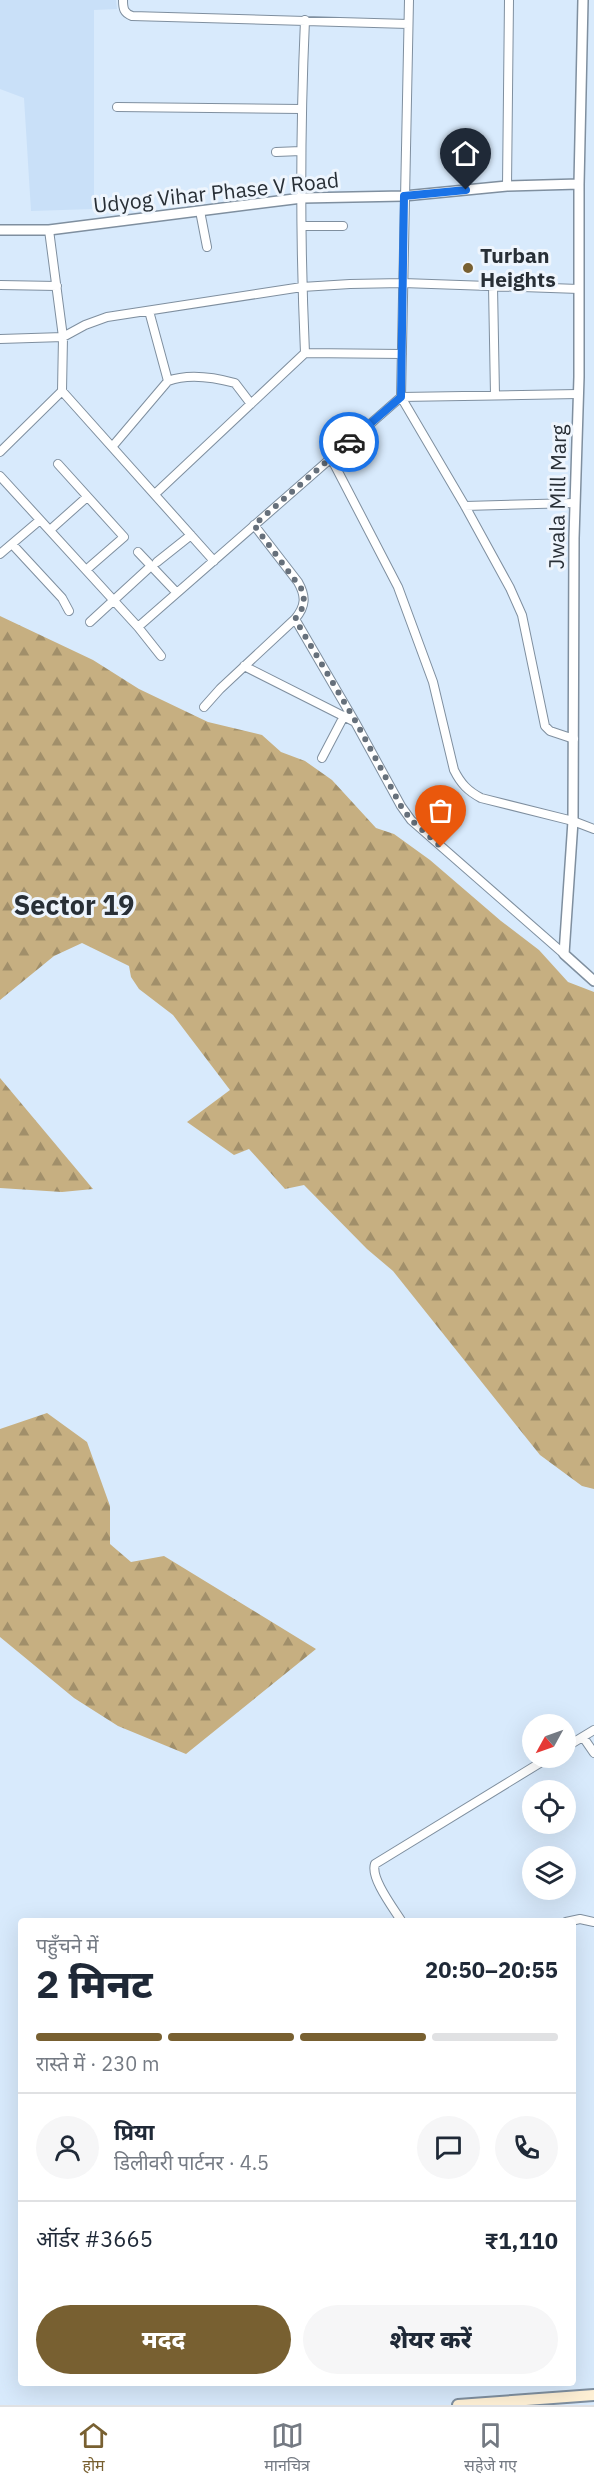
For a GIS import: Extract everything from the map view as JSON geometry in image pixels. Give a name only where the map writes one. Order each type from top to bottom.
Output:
[{"type":"main road","points":[[459,2405],[555,2402],[594,2395]]},
{"type":"street","points":[[123,0],[126,14],[132,16],[408,24]]},
{"type":"street","points":[[409,0],[401,397],[465,506],[510,588],[522,615],[544,726],[550,732],[574,739]]},
{"type":"street","points":[[507,186],[509,0]]},
{"type":"street","name":"Jwala Mill Marg","points":[[564,954],[573,821],[575,503],[579,377],[579,184],[583,0]]},
{"type":"street","points":[[304,353],[301,109],[305,20]]},
{"type":"street","points":[[117,107],[301,109]]},
{"type":"street","points":[[276,152],[301,151]]},
{"type":"street","name":"Udyog Vihar Phase V Road","points":[[0,230],[48,230],[302,198],[404,196],[507,186],[579,184]]},
{"type":"street","points":[[200,211],[207,247]]},
{"type":"street","points":[[302,226],[343,226]]},
{"type":"street","points":[[48,230],[63,337],[62,391],[214,561]]},
{"type":"street","points":[[0,339],[63,337],[85,325],[107,317],[302,287],[403,283],[579,289]]},
{"type":"street","points":[[0,285],[57,286]]},
{"type":"street","points":[[493,286],[495,395]]},
{"type":"street","points":[[149,311],[168,381]]},
{"type":"street","points":[[155,494],[304,353],[402,354]]},
{"type":"street","points":[[112,447],[168,381],[181,376],[235,383],[251,404]]},
{"type":"street","points":[[0,452],[62,391]]},
{"type":"street","points":[[138,627],[401,397],[578,394]]},
{"type":"street","points":[[331,458],[398,587],[433,682],[454,770],[460,782],[481,798],[573,821],[594,830]]},
{"type":"street","points":[[58,464],[124,537],[86,570]]},
{"type":"street","points":[[0,476],[138,627],[161,656]]},
{"type":"street","points":[[50,530],[87,497]]},
{"type":"street","points":[[465,506],[575,503]]},
{"type":"street","points":[[0,554],[40,520]]},
{"type":"street","points":[[204,707],[295,619],[305,602],[303,591],[254,525]]},
{"type":"street","points":[[90,622],[154,564],[191,535]]},
{"type":"street","points":[[12,544],[62,598],[69,611]]},
{"type":"street","points":[[138,552],[154,564],[176,592]]},
{"type":"street","points":[[295,619],[411,820],[594,981]]},
{"type":"street","points":[[244,666],[356,722]]},
{"type":"street","points":[[322,758],[344,716]]},
{"type":"street","points":[[576,1742],[594,1730]]},
{"type":"street","points":[[583,1737],[594,1753]]},
{"type":"street","points":[[400,1918],[376,1878],[373,1870],[375,1864],[532,1768]]},
{"type":"street","points":[[576,1920],[594,1922]]},
{"type":"shaded area","points":[[0,0],[116,0],[117,9],[94,10],[94,209],[31,211],[24,98],[0,89]]},
{"type":"green space","points":[[0,616],[93,660],[139,689],[208,722],[262,735],[281,752],[305,761],[332,780],[376,828],[394,834],[430,860],[501,921],[539,950],[568,982],[594,992],[594,1489],[582,1486],[540,1455],[393,1271],[367,1249],[304,1185],[285,1189],[249,1149],[234,1155],[187,1122],[230,1090],[173,1015],[139,989],[131,977],[129,966],[82,943],[54,956],[0,1000]]},
{"type":"green space","points":[[0,1078],[93,1189],[62,1192],[0,1188]]},
{"type":"green space","points":[[47,1413],[87,1442],[110,1506],[110,1544],[131,1562],[164,1556],[316,1649],[186,1754],[118,1726],[74,1698],[0,1637],[0,1429]]},
{"type":"way so far","points":[[349,442],[254,525],[303,591],[305,602],[295,619],[356,722],[401,806],[411,820],[441,847]]},
{"type":"place","name":"Turban Heights","points":[[468,268]]},
{"type":"district","name":"Sector 19","points":[[74,906]]},
{"type":"route","points":[[349,442],[401,397],[404,196],[466,190]]}]
